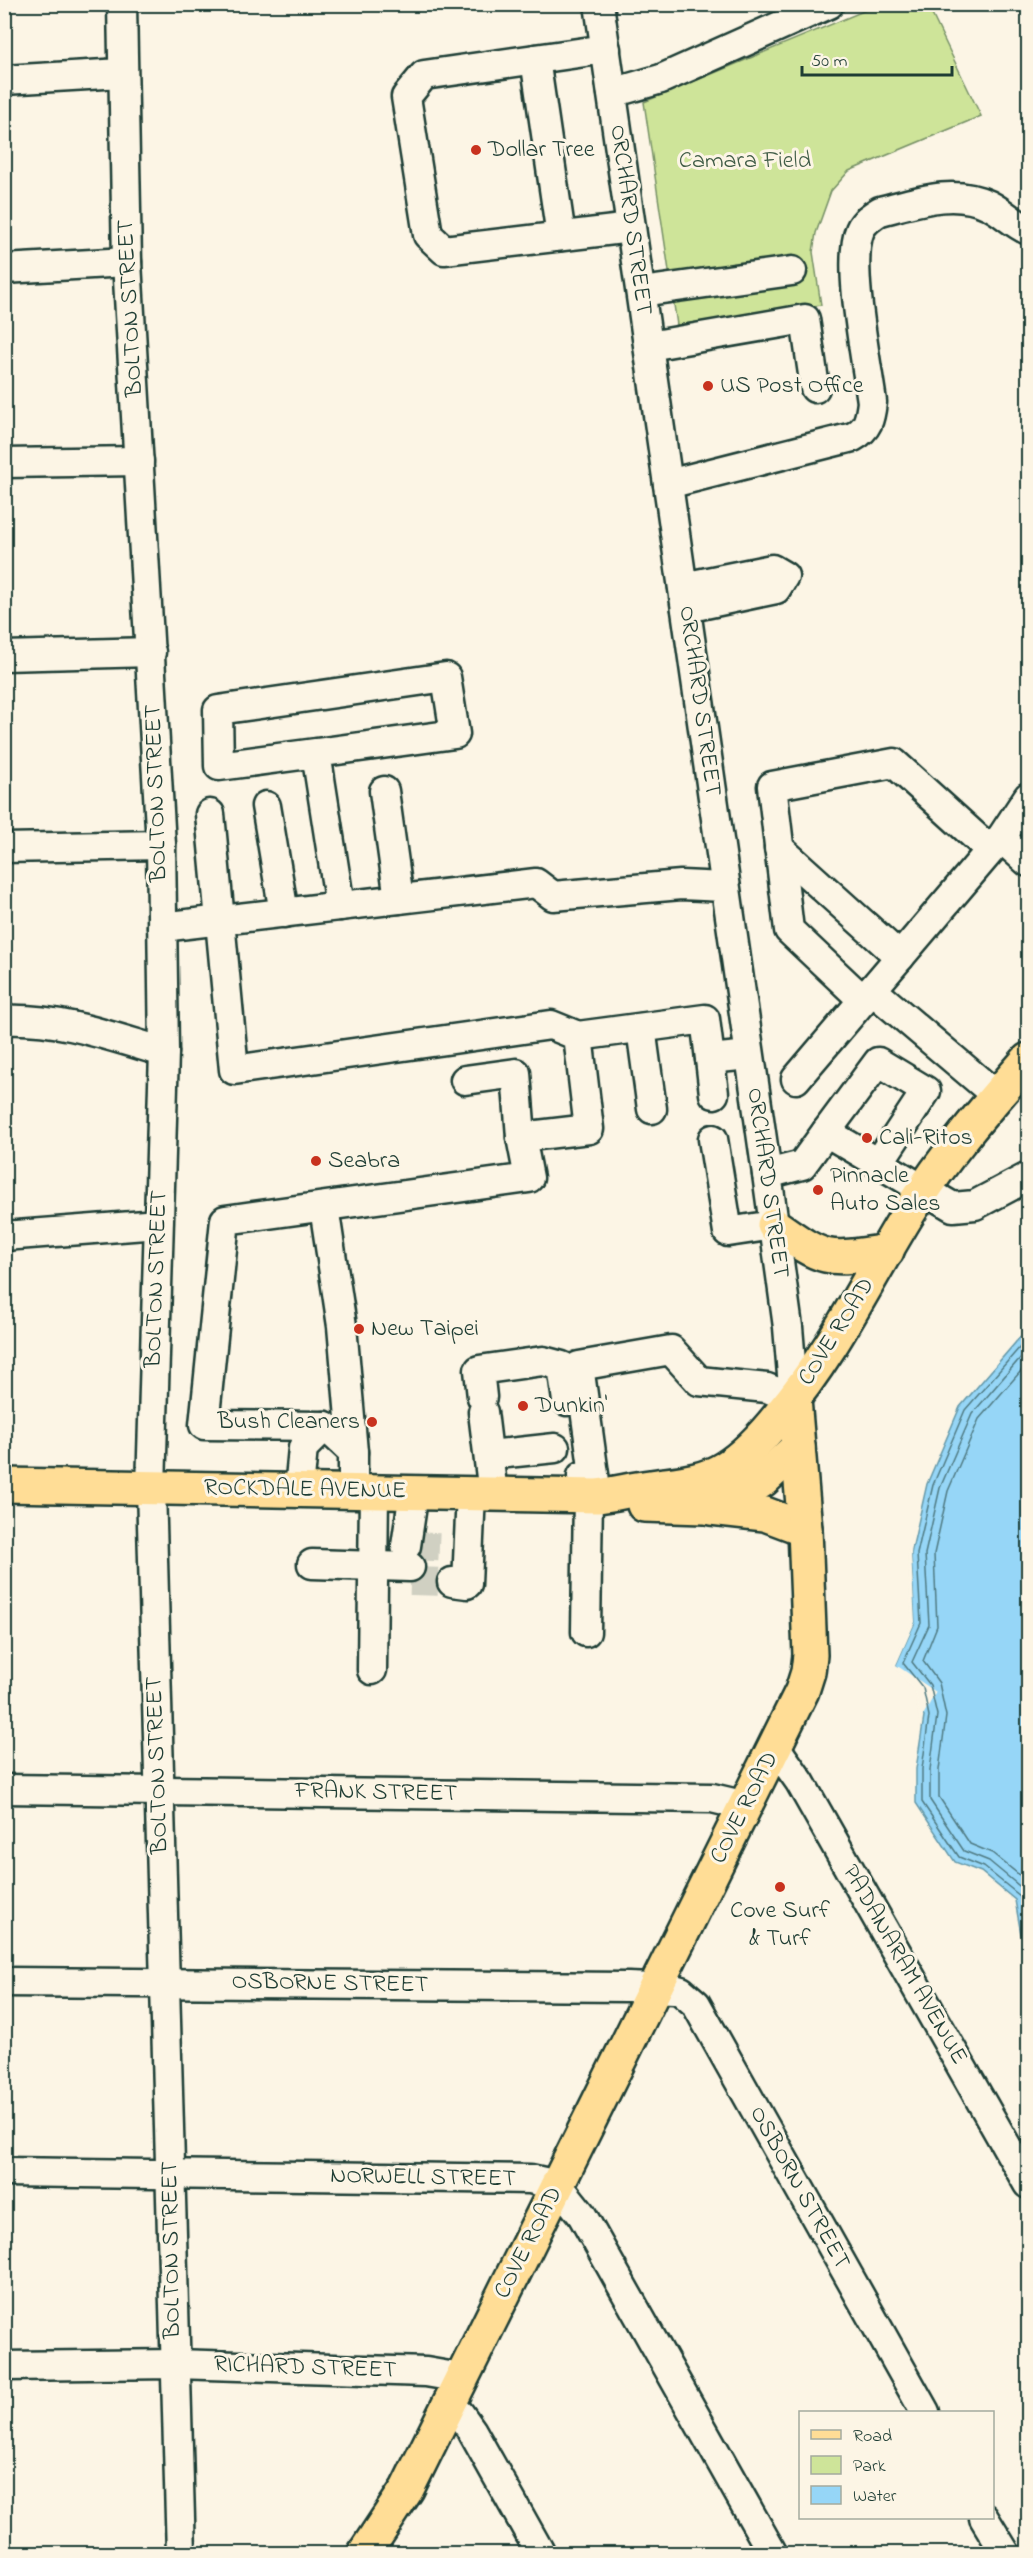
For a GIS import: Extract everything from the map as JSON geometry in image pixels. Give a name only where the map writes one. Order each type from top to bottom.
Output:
[{"type":"main road","name":"COVE ROAD","points":[[364,2553],[407,2489],[797,1705],[808,1672],[805,1529],[794,1399],[840,1332],[923,1190],[954,1148],[1029,1060]]},
{"type":"main road","points":[[774,1225],[812,1252],[823,1256],[841,1258],[887,1251]]},
{"type":"main road","name":"ROCKDALE AVENUE","points":[[4,1485],[597,1495],[652,1486],[687,1484],[713,1475],[757,1442],[794,1399]]},
{"type":"main road","name":"ROCKDALE AVENUE","points":[[597,1495],[652,1507],[718,1505],[746,1491],[772,1473],[798,1447]]},
{"type":"main road","points":[[704,1507],[765,1514],[805,1529]]},
{"type":"street","name":"BOLTON STREET","points":[[122,4],[127,262],[151,652],[162,927],[164,1052],[151,1488],[181,2553]]},
{"type":"street","name":"ORCHARD STREET","points":[[599,4],[748,1055],[767,1174],[789,1336],[794,1399]]},
{"type":"street","points":[[612,93],[661,79],[829,4]]},
{"type":"street","points":[[606,49],[424,75],[406,97],[428,235],[444,250],[632,228]]},
{"type":"street","points":[[535,59],[561,236]]},
{"type":"street","points":[[4,80],[122,73]]},
{"type":"street","points":[[668,484],[853,437],[865,430],[872,402],[854,268],[859,231],[873,215],[880,211],[943,196],[970,198],[989,205],[1017,225],[1029,230]]},
{"type":"street","points":[[4,269],[127,262]]},
{"type":"street","points":[[641,292],[792,271]]},
{"type":"street","points":[[648,346],[805,319],[815,388]]},
{"type":"street","points":[[4,463],[139,460]]},
{"type":"street","points":[[4,656],[151,652]]},
{"type":"street","points":[[446,677],[455,734],[316,753],[219,766],[218,710],[446,677]]},
{"type":"street","points":[[316,753],[340,906]]},
{"type":"street","points":[[997,1096],[789,930],[772,786],[894,763],[996,844],[1029,861]]},
{"type":"street","points":[[384,791],[399,899]]},
{"type":"street","points":[[796,1079],[996,844],[1029,797]]},
{"type":"street","points":[[266,806],[284,913]]},
{"type":"street","points":[[210,814],[234,1070],[551,1025],[578,1036],[705,1019],[714,1094]]},
{"type":"street","points":[[4,848],[160,845]]},
{"type":"street","points":[[779,848],[900,957]]},
{"type":"street","points":[[162,927],[536,883],[553,896],[681,885],[725,887]]},
{"type":"street","points":[[4,1020],[24,1019],[71,1025],[164,1052]]},
{"type":"street","points":[[641,1028],[652,1109]]},
{"type":"street","points":[[521,1137],[589,1129],[578,1036]]},
{"type":"street","points":[[710,1059],[748,1055]]},
{"type":"street","points":[[767,1174],[802,1165],[878,1062],[926,1091],[879,1164]]},
{"type":"street","points":[[352,1452],[325,1426],[204,1425],[225,1220],[529,1178],[521,1137],[516,1073],[465,1080]]},
{"type":"street","points":[[826,1132],[953,1207],[965,1207],[996,1195],[1029,1177]]},
{"type":"street","points":[[713,1139],[728,1232],[774,1225]]},
{"type":"street","points":[[324,1207],[342,1326],[352,1452],[364,1492],[373,1563],[372,1670]]},
{"type":"street","points":[[4,1236],[158,1224]]},
{"type":"street","points":[[586,1632],[597,1495],[579,1366],[671,1350],[699,1381],[767,1388],[794,1399]]},
{"type":"street","points":[[458,1562],[482,1494],[489,1455],[479,1370],[543,1361],[562,1366],[573,1451],[597,1495]]},
{"type":"street","points":[[299,1490],[303,1448],[325,1426]]},
{"type":"street","points":[[489,1455],[555,1448]]},
{"type":"street","points":[[312,1563],[373,1563],[409,1560],[414,1492]]},
{"type":"street","name":"PADANARAM AVENUE","points":[[776,1748],[800,1782],[1029,2184]]},
{"type":"street","name":"FRANK STREET","points":[[4,1789],[712,1798],[746,1806]]},
{"type":"street","name":"OSBORNE STREET","points":[[4,1982],[655,1988]]},
{"type":"street","name":"OSBORN STREET","points":[[655,1988],[681,1991],[696,2004],[924,2411]]},
{"type":"street","name":"NORWELL STREET","points":[[4,2172],[530,2179],[558,2185]]},
{"type":"street","points":[[558,2185],[582,2215],[773,2553]]},
{"type":"street","name":"RICHARD STREET","points":[[4,2366],[175,2364],[426,2372],[455,2392]]},
{"type":"street","points":[[455,2392],[460,2414],[472,2431],[541,2553]]},
{"type":"street","points":[[985,2519],[1006,2553]]},
{"type":"green space","name":"Camara Field","points":[[927,4],[981,116],[849,171],[831,191],[816,233],[813,252],[821,305],[677,325],[644,102],[878,5]]},
{"type":"water","points":[[1028,1328],[1028,1954],[1021,1934],[1015,1900],[981,1872],[955,1862],[916,1803],[916,1769],[924,1717],[917,1691],[896,1665],[915,1622],[911,1554],[927,1484],[960,1407]]},
{"type":"pier","points":[[913,1528],[911,1554],[915,1622],[896,1665],[936,1692],[920,1721],[915,1692],[893,1665],[912,1622],[908,1554]]},
{"type":"tunnel","points":[[411,1546],[453,1548]]},
{"type":"tunnel","points":[[410,1581],[452,1582]]},
{"type":"place","name":"Dollar Tree","points":[[476,150]]},
{"type":"place","name":"US Post Office","points":[[708,386]]},
{"type":"place","name":"Cali-Ritos","points":[[867,1138]]},
{"type":"place","name":"Seabra","points":[[316,1161]]},
{"type":"place","name":"Pinnacle Auto Sales","points":[[818,1190]]},
{"type":"place","name":"New Taipei","points":[[359,1329]]},
{"type":"place","name":"Dunkin'","points":[[523,1406]]},
{"type":"place","name":"Bush Cleaners","points":[[372,1422]]},
{"type":"place","name":"Cove Surf & Turf","points":[[780,1887]]}]
